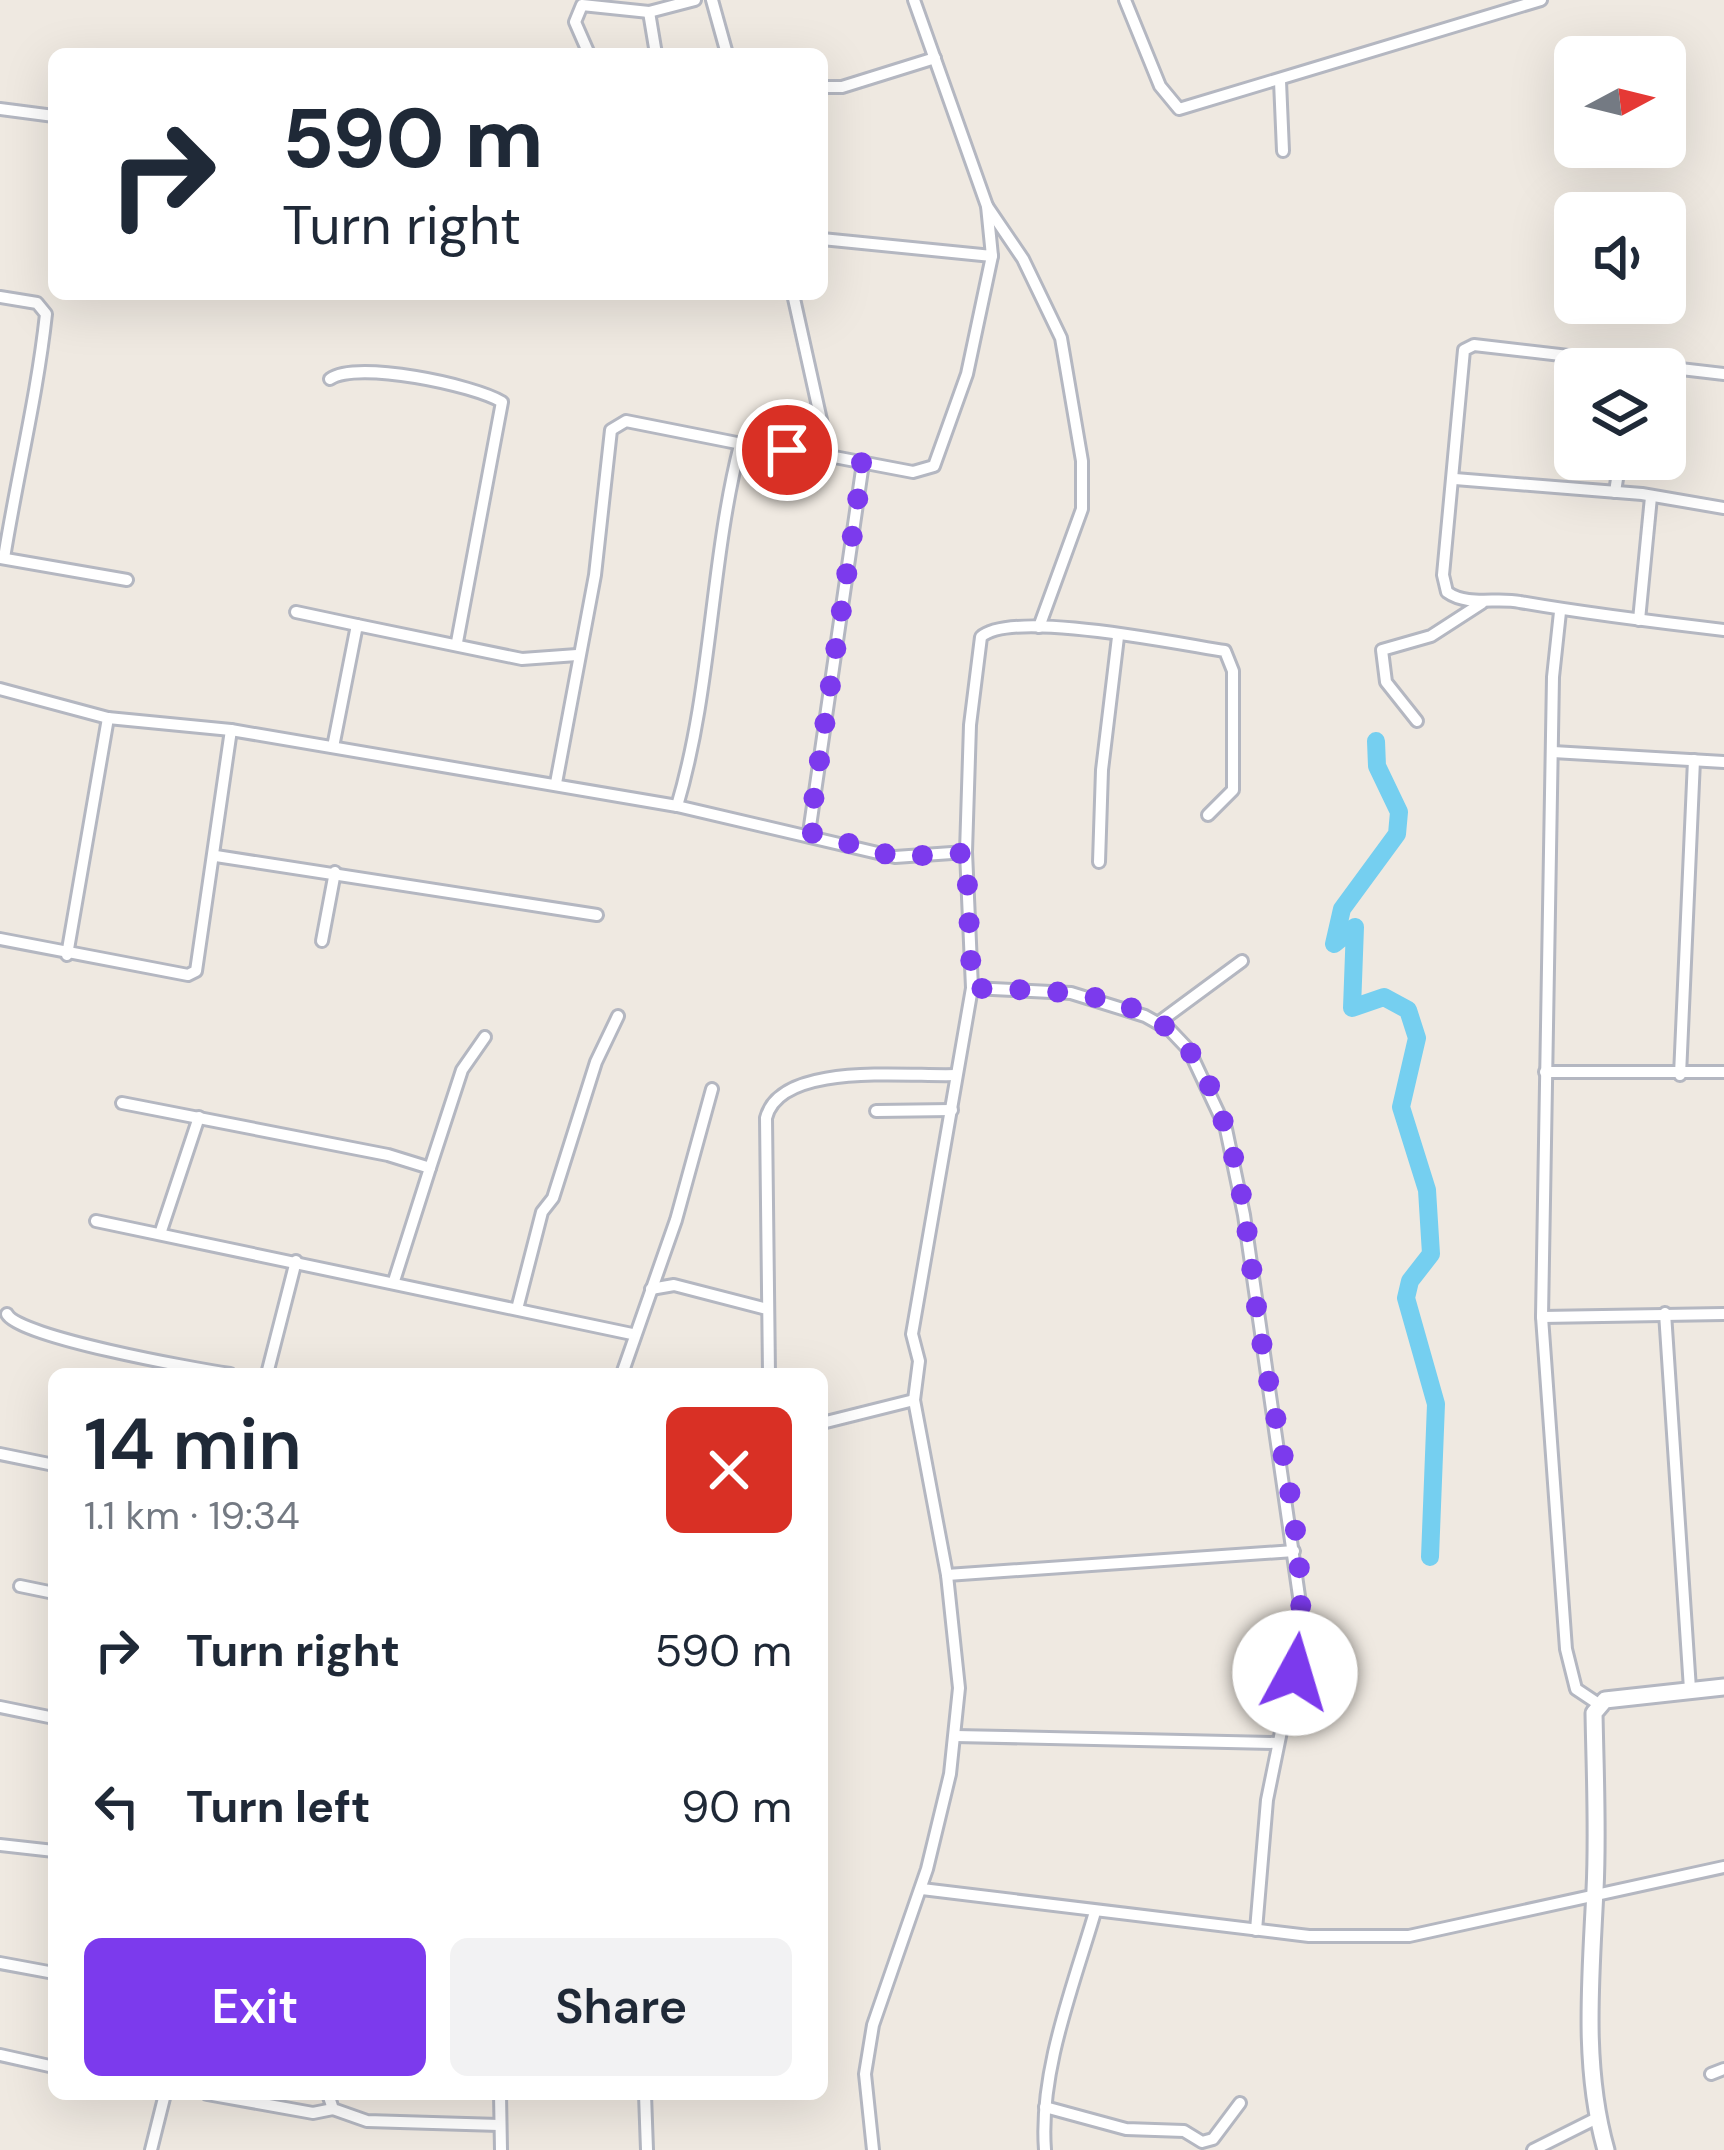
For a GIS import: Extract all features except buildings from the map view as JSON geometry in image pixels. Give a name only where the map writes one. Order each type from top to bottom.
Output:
[{"type":"street","points":[[586,48],[575,22],[581,5],[649,12],[694,0]]},
{"type":"street","points":[[712,0],[725,48]]},
{"type":"street","points":[[556,783],[595,574],[611,430],[626,421],[913,472],[934,466],[967,374],[992,256],[986,206],[914,0]]},
{"type":"street","points":[[1125,0],[1173,107],[1191,107],[1541,0]]},
{"type":"street","points":[[649,12],[655,48]]},
{"type":"street","points":[[828,87],[842,87],[935,58]]},
{"type":"street","points":[[1280,81],[1283,152]]},
{"type":"street","points":[[0,109],[48,115]]},
{"type":"street","points":[[986,206],[1023,259],[1061,338],[1082,461],[1082,509],[1051,581],[1039,627]]},
{"type":"street","points":[[828,240],[992,256]]},
{"type":"street","points":[[0,297],[38,303],[46,314],[36,408],[20,459],[2,558],[127,580]]},
{"type":"street","points":[[794,300],[829,457]]},
{"type":"street","points":[[1554,356],[1469,346],[1460,358],[1455,479],[1443,583],[1450,596],[1724,629]]},
{"type":"street","points":[[1686,371],[1724,374]]},
{"type":"street","points":[[330,379],[336,374],[376,373],[442,382],[502,402],[457,642]]},
{"type":"street","points":[[677,806],[707,664],[727,496],[740,445],[745,451],[753,446]]},
{"type":"street","points":[[809,832],[863,463]]},
{"type":"street","points":[[1455,479],[1616,492],[1724,508]]},
{"type":"street","points":[[1616,492],[1617,480]]},
{"type":"street","points":[[1639,620],[1651,497]]},
{"type":"street","points":[[1418,721],[1386,682],[1382,650],[1431,636],[1485,602]]},
{"type":"street","points":[[296,612],[523,659],[577,655]]},
{"type":"street","points":[[1560,612],[1542,1317],[1566,1649],[1576,1689],[1597,1703],[1724,1687]]},
{"type":"street","points":[[333,747],[357,626]]},
{"type":"street","points":[[873,2150],[865,2074],[873,2025],[922,1889],[955,1736],[958,1657],[914,1400],[919,1361],[912,1334],[972,988],[966,853],[970,725],[981,637],[1001,626],[1039,627],[1229,655],[1233,790],[1208,815]]},
{"type":"street","points":[[1099,862],[1102,770],[1118,637]]},
{"type":"street","points":[[0,688],[107,718],[231,730],[429,767],[556,783],[809,832],[896,857],[966,853]]},
{"type":"street","points":[[67,955],[107,718]]},
{"type":"street","points":[[0,939],[188,975],[196,970],[217,856],[231,730]]},
{"type":"street","points":[[1553,752],[1724,763]]},
{"type":"street","points":[[1680,1075],[1694,760]]},
{"type":"street","points":[[217,856],[597,915]]},
{"type":"street","points":[[322,941],[334,872]]},
{"type":"street","points":[[1158,1023],[1242,961]]},
{"type":"street","points":[[972,988],[1071,993],[1170,1030],[1203,1071],[1233,1156],[1303,1624],[1276,1743],[1256,1930]]},
{"type":"street","points":[[517,1309],[542,1212],[553,1198],[596,1062],[618,1016]]},
{"type":"street","points":[[394,1281],[462,1070],[485,1037]]},
{"type":"street","points":[[1546,1072],[1724,1072]]},
{"type":"street","points":[[769,1368],[770,1100],[784,1088],[810,1081],[956,1075]]},
{"type":"street","points":[[624,1368],[712,1089]]},
{"type":"street","points":[[122,1102],[430,1168]]},
{"type":"street","points":[[876,1111],[952,1110]]},
{"type":"street","points":[[160,1234],[199,1118]]},
{"type":"street","points":[[96,1221],[632,1334]]},
{"type":"street","points":[[269,1368],[296,1261]]},
{"type":"street","points":[[651,1288],[674,1285],[766,1309]]},
{"type":"street","points":[[1665,1313],[1690,1689]]},
{"type":"street","points":[[7,1314],[19,1328],[95,1343],[177,1368]]},
{"type":"street","points":[[1542,1317],[1724,1314]]},
{"type":"street","points":[[828,1422],[914,1400]]},
{"type":"street","points":[[0,1454],[48,1465]]},
{"type":"street","points":[[947,1575],[1294,1551]]},
{"type":"street","points":[[20,1586],[48,1592]]},
{"type":"street","points":[[1597,1703],[1590,2026],[1597,2118],[1606,2150]]},
{"type":"street","points":[[0,1707],[48,1717]]},
{"type":"street","points":[[955,1736],[1276,1743]]},
{"type":"street","points":[[0,1845],[48,1850]]},
{"type":"street","points":[[922,1889],[1256,1930],[1409,1936],[1724,1867]]},
{"type":"street","points":[[1045,2150],[1045,2107],[1095,1912]]},
{"type":"street","points":[[0,1963],[48,1972]]},
{"type":"street","points":[[0,2055],[48,2065]]},
{"type":"street","points":[[1711,2074],[1724,2068]]},
{"type":"street","points":[[151,2150],[164,2100]]},
{"type":"street","points":[[240,2100],[313,2113],[333,2109],[367,2122],[499,2125]]},
{"type":"street","points":[[330,2100],[333,2109]]},
{"type":"street","points":[[500,2100],[501,2150]]},
{"type":"street","points":[[645,2100],[647,2150]]},
{"type":"street","points":[[1045,2107],[1140,2132],[1184,2132],[1202,2142],[1213,2139],[1240,2103]]},
{"type":"street","points":[[1532,2150],[1597,2118]]},
{"type":"waterway","points":[[1376,741],[1377,766],[1399,812],[1397,834],[1342,909],[1334,944],[1355,927],[1352,1008],[1384,997],[1408,1010],[1417,1038],[1401,1107],[1427,1190],[1431,1254],[1410,1281],[1406,1298],[1436,1404],[1430,1557]]},
{"type":"route","points":[[787,450],[863,463],[809,832],[896,857],[966,853],[972,988],[1071,993],[1103,1000],[1170,1030],[1203,1071],[1233,1156],[1281,1456],[1303,1624],[1295,1673]]}]
